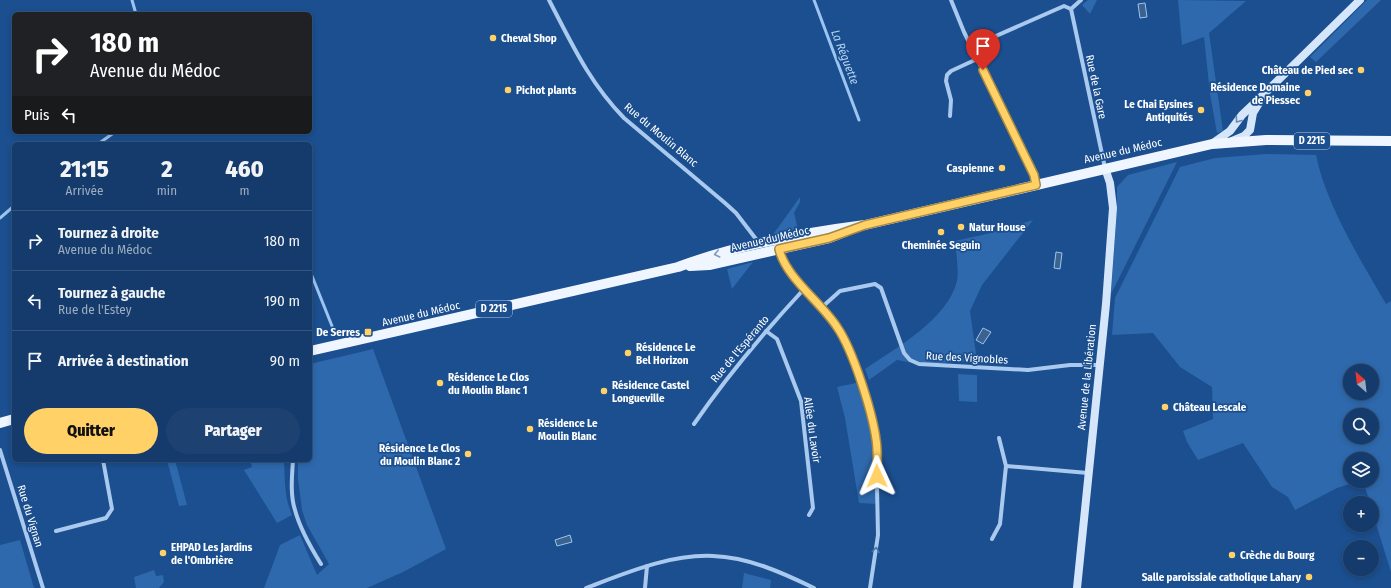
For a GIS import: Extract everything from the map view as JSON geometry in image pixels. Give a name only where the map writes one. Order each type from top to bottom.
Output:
[{"type":"main road","name":"Avenue du Médoc","points":[[312,351],[678,267],[708,256],[760,249],[827,230],[865,225],[1212,144],[1232,141],[1266,140],[1391,141]]},
{"type":"main road","points":[[0,423],[12,420]]},
{"type":"street","name":"Rue du Moulin Blanc","points":[[549,0],[587,72],[613,107],[624,118],[725,202],[754,235],[760,249]]},
{"type":"street","points":[[951,0],[971,47],[1034,175],[1036,185]]},
{"type":"street","points":[[971,47],[1064,6],[1071,9],[1081,0]]},
{"type":"street","points":[[1212,144],[1230,131],[1242,115],[1360,0]]},
{"type":"street","name":"Rue de la Gare","points":[[1071,9],[1105,168]]},
{"type":"street","points":[[950,116],[951,100],[946,81],[947,75],[951,71],[977,59]]},
{"type":"street","points":[[1232,141],[1244,136],[1250,130],[1253,113],[1263,96]]},
{"type":"street","points":[[1250,130],[1253,134],[1266,140]]},
{"type":"street","name":"Avenue de la Libération","points":[[1077,588],[1098,365],[1106,304],[1113,208],[1110,183],[1105,168]]},
{"type":"street","points":[[778,245],[785,264],[837,327],[861,382],[876,439],[878,535],[870,588]]},
{"type":"street","name":"Rue des Vignobles","points":[[821,308],[840,291],[875,284],[881,288],[904,354],[910,360],[919,364],[1028,370],[1070,365],[1098,365]]},
{"type":"street","name":"Rue de l'Espéranto","points":[[694,424],[715,393],[804,288]]},
{"type":"street","name":"Allée du Lavoir","points":[[766,331],[777,339],[801,401],[813,508],[808,515]]},
{"type":"street","points":[[992,539],[1000,524],[1006,466],[999,438]]},
{"type":"street","name":"Rue du Vignan","points":[[0,450],[43,588]]},
{"type":"street","points":[[56,531],[106,518],[110,514],[112,509],[103,462]]},
{"type":"street","points":[[293,462],[293,496],[295,510],[300,524],[321,564]]},
{"type":"street","points":[[1006,466],[1088,473]]},
{"type":"street","points":[[586,588],[647,566],[697,556],[726,557],[779,571],[814,588]]},
{"type":"street","points":[[645,588],[647,566]]},
{"type":"shaded area","points":[[1088,0],[1097,0],[1090,14],[1082,5]]},
{"type":"shaded area","points":[[1178,0],[1246,1],[1209,33],[1223,131],[1217,133],[1210,94],[1204,37],[1182,45]]},
{"type":"shaded area","points":[[1367,0],[1381,0],[1316,62],[1310,57]]},
{"type":"shaded area","points":[[1145,3],[1147,17],[1140,18],[1138,4]]},
{"type":"shaded area","points":[[1266,154],[1316,155],[1328,193],[1345,231],[1386,304],[1391,301],[1391,572],[1379,532],[1379,496],[1368,496],[1365,488],[1379,488],[1379,452],[1343,452],[1343,486],[1295,510],[1288,497],[1272,487],[1243,443],[1198,460],[1187,442],[1183,431],[1213,419],[1212,387],[1180,367],[1153,333],[1112,335],[1115,298],[1180,167],[1215,158]]},
{"type":"shaded area","points":[[1177,162],[1111,294],[1117,187],[1128,175]]},
{"type":"shaded area","points":[[800,197],[800,202],[794,213],[798,229],[772,236]]},
{"type":"shaded area","points":[[1033,220],[982,285],[970,311],[977,361],[919,364],[897,360],[869,380],[865,369],[905,342],[932,320],[952,295],[958,277],[955,241],[991,233]]},
{"type":"shaded area","points":[[1056,252],[1062,253],[1060,269],[1054,268]]},
{"type":"shaded area","points":[[753,262],[732,289],[727,269]]},
{"type":"shaded area","points":[[983,328],[991,332],[983,344],[976,340]]},
{"type":"shaded area","points":[[373,349],[446,549],[403,572],[367,588],[264,588],[280,545],[300,535],[317,575],[329,564],[307,525],[302,510],[298,479],[298,462],[312,462],[312,364]]},
{"type":"shaded area","points":[[958,374],[977,375],[977,402],[959,401]]},
{"type":"shaded area","points":[[861,382],[876,439],[878,504],[859,503],[845,418],[837,387]]},
{"type":"shaded area","points":[[168,462],[176,462],[187,505],[179,506]]},
{"type":"shaded area","points":[[251,462],[284,462],[286,495],[292,515],[277,523],[244,470],[252,467]]},
{"type":"shaded area","points":[[570,535],[572,542],[557,546],[555,540]]},
{"type":"shaded area","points":[[20,540],[34,588],[0,588],[0,545]]},
{"type":"shaded area","points":[[154,570],[156,576],[163,575],[164,582],[159,588],[136,588],[134,577]]},
{"type":"shaded area","points":[[744,573],[771,580],[770,588],[742,588]]},
{"type":"waterway","points":[[132,0],[135,12]]},
{"type":"waterway","name":"La Réguette","points":[[814,0],[859,120]]},
{"type":"waterway","points":[[101,142],[112,134]]},
{"type":"waterway","points":[[0,218],[12,208]]},
{"type":"waterway","points":[[312,276],[334,331]]},
{"type":"place","name":"Cheval Shop","points":[[493,38]]},
{"type":"place","name":"Château de Pied sec","points":[[1361,70]]},
{"type":"place","name":"Pichot plants","points":[[508,90]]},
{"type":"place","name":"Résidence Domaine de Piessec","points":[[1308,93]]},
{"type":"place","name":"Le Chai Eysines Antiquités","points":[[1201,110]]},
{"type":"place","name":"Caspienne","points":[[1002,168]]},
{"type":"place","name":"Natur House","points":[[961,227]]},
{"type":"place","name":"Cheminée Seguin","points":[[941,232]]},
{"type":"place","name":"De Serres","points":[[368,332]]},
{"type":"place","name":"Résidence Le Bel Horizon","points":[[628,353]]},
{"type":"place","name":"Résidence Le Clos du Moulin Blanc 1","points":[[440,383]]},
{"type":"place","name":"Résidence Castel Longueville","points":[[604,391]]},
{"type":"place","name":"Château Lescale","points":[[1165,407]]},
{"type":"place","name":"Résidence Le Moulin Blanc","points":[[530,429]]},
{"type":"place","name":"Résidence Le Clos du Moulin Blanc 2","points":[[468,454]]},
{"type":"place","name":"EHPAD Les Jardins de l'Ombrière","points":[[163,553]]},
{"type":"place","name":"Crèche du Bourg","points":[[1232,555]]},
{"type":"place","name":"Salle paroissiale catholique Lahary","points":[[1309,577]]},
{"type":"route","points":[[877,476],[876,439],[861,382],[845,343],[837,327],[785,264],[780,256],[779,249],[829,238],[865,225],[1036,185],[1034,175],[983,70]]}]
